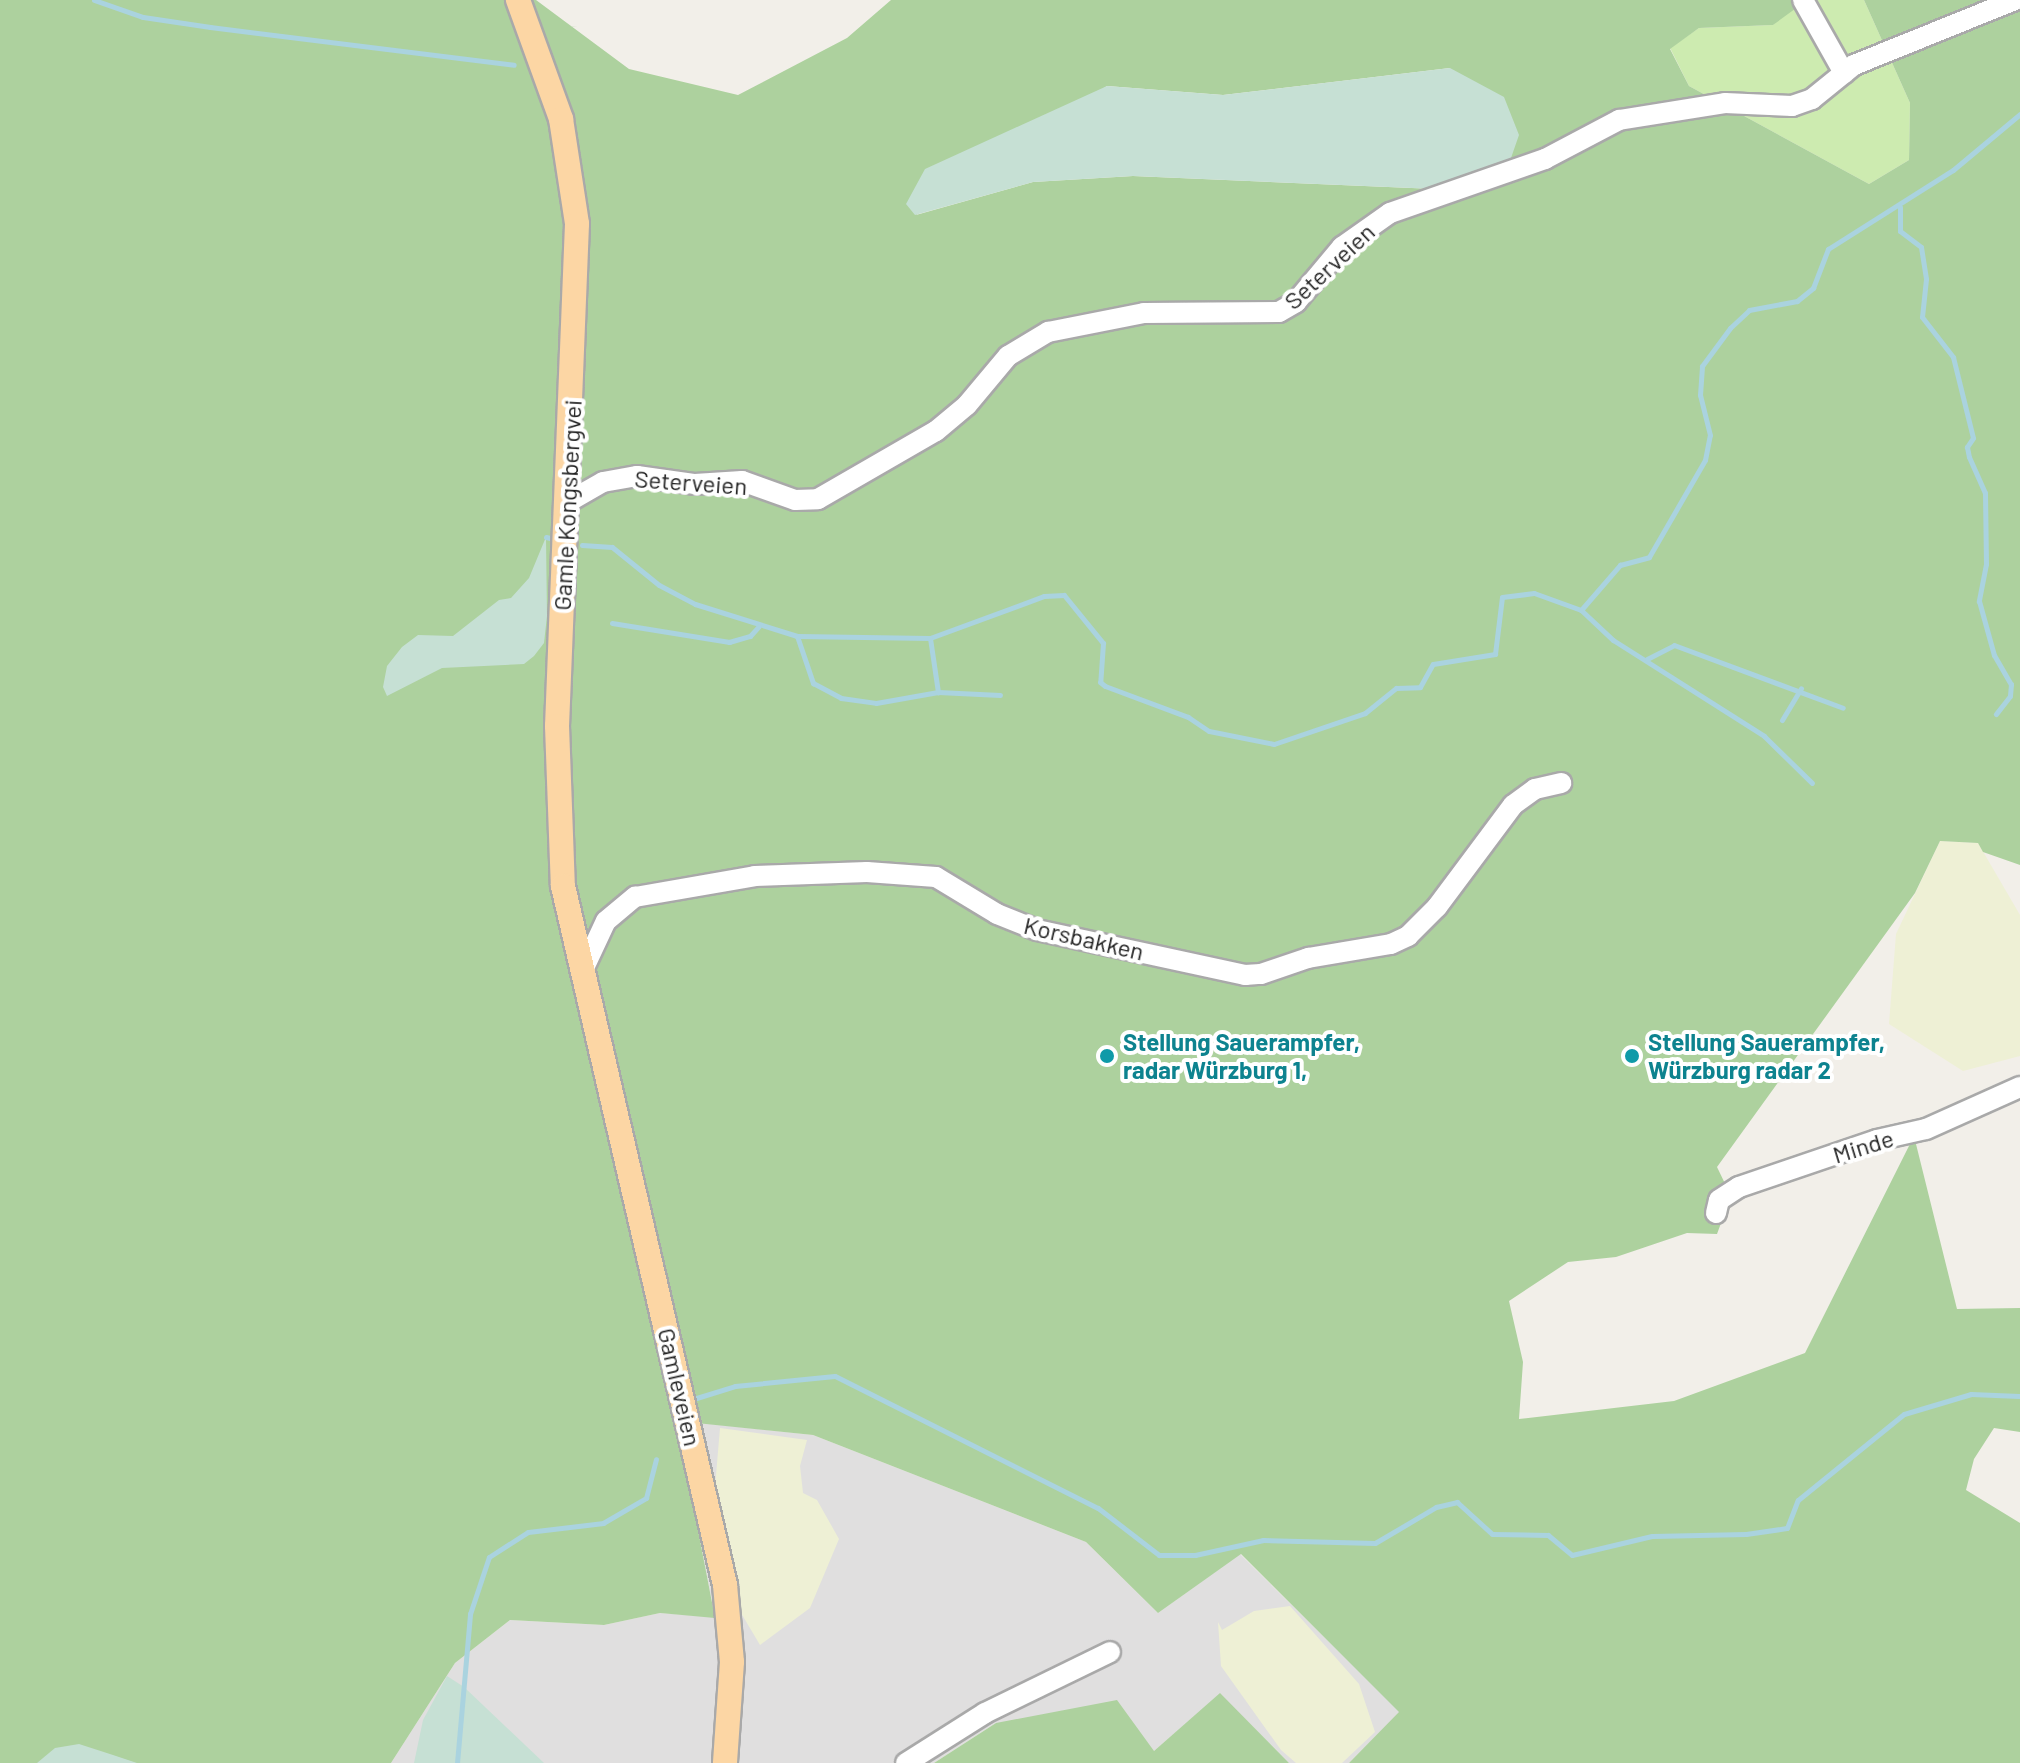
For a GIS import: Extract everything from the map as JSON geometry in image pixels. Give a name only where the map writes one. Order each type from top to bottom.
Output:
[{"type":"main road","name":"Gamle Kongsbergvei","points":[[518,0],[553,91],[575,191],[578,284],[557,830],[563,886],[594,1015]]},
{"type":"main road","name":"Gamleveien","points":[[594,1015],[725,1585],[732,1662],[725,1763]]},
{"type":"street","points":[[1803,0],[1844,73]]},
{"type":"street","name":"Seterveien","points":[[568,502],[603,482],[637,476],[695,484],[742,481],[795,500],[818,499],[936,431],[967,405],[1008,356],[1048,332],[1144,313],[1279,312],[1296,302],[1342,247],[1390,213],[1545,159],[1619,120],[1725,103],[1792,106],[1812,99],[1844,73],[2015,0]]},
{"type":"street","name":"Korsbakken","points":[[583,970],[606,921],[635,897],[755,876],[867,872],[936,877],[997,914],[1037,930],[1245,975],[1261,974],[1308,958],[1391,944],[1408,936],[1437,907],[1513,805],[1535,789],[1561,783]]},
{"type":"street","name":"Minde","points":[[1716,1213],[1719,1200],[1739,1187],[1877,1140],[1936,1126],[2020,1087]]},
{"type":"street","points":[[906,1763],[985,1713],[1110,1652]]},
{"type":"shaded area","points":[[676,1420],[813,1435],[1086,1542],[1158,1613],[1240,1554],[1400,1712],[1349,1763],[1289,1763],[1220,1694],[1154,1751],[996,1723],[934,1763],[391,1763],[455,1663],[510,1620],[604,1625],[660,1613],[715,1617]]},
{"type":"green space","points":[[0,0],[536,0],[629,69],[738,95],[847,38],[891,0],[1795,0],[1799,6],[1773,25],[1699,28],[1670,49],[1689,86],[1869,184],[1909,160],[1910,103],[1864,0],[2020,0],[2020,865],[1983,852],[1978,843],[1940,841],[1915,893],[1717,1167],[1731,1196],[1717,1234],[1687,1233],[1616,1257],[1568,1262],[1509,1301],[1523,1362],[1519,1419],[1674,1401],[1805,1353],[1914,1136],[1957,1309],[2020,1308],[2020,1432],[1994,1428],[1974,1459],[1966,1490],[2020,1523],[2020,1763],[1349,1763],[1399,1712],[1241,1554],[1158,1613],[1086,1542],[813,1435],[677,1421],[715,1618],[660,1613],[604,1625],[510,1620],[455,1663],[391,1763],[0,1763]],"holes":[[[1450,68],[1459,190],[1133,176],[1033,182],[916,215],[1107,86],[1223,95]]]},
{"type":"green space","points":[[1795,0],[1864,0],[1910,103],[1909,160],[1869,184],[1689,86],[1670,48],[1699,28],[1773,25]]},
{"type":"green space","points":[[1450,68],[1504,97],[1519,135],[1503,181],[1459,190],[1133,176],[1033,182],[915,215],[906,204],[925,169],[1107,86],[1223,95]]},
{"type":"green space","points":[[546,537],[547,616],[544,643],[534,656],[524,664],[442,668],[387,696],[383,687],[387,666],[402,647],[418,635],[453,636],[499,600],[511,598],[529,578]]},
{"type":"green space","points":[[1940,841],[1978,843],[2020,915],[2020,1056],[1963,1071],[1889,1024],[1896,934]]},
{"type":"green space","points":[[720,1428],[807,1440],[800,1466],[803,1493],[817,1500],[839,1539],[810,1608],[760,1645],[728,1591],[715,1487]]},
{"type":"green space","points":[[1290,1606],[1359,1684],[1375,1732],[1342,1763],[1296,1763],[1281,1750],[1221,1666],[1218,1622],[1222,1630],[1254,1611]]},
{"type":"green space","points":[[447,1676],[464,1687],[544,1763],[414,1763],[423,1720]]},
{"type":"green space","points":[[1220,1693],[1289,1763],[934,1763],[996,1723],[1117,1700],[1154,1751]]},
{"type":"green space","points":[[79,1744],[137,1763],[37,1763],[55,1748]]},
{"type":"waterway","points":[[94,0],[143,17],[514,65]]},
{"type":"waterway","points":[[1581,610],[1620,565],[1649,557],[1705,460],[1710,435],[1700,395],[1702,366],[1730,328],[1749,310],[1797,301],[1813,288],[1828,249],[1953,170],[2020,114]]},
{"type":"waterway","points":[[1900,207],[1900,231],[1921,247],[1926,279],[1922,317],[1953,357],[1973,438],[1967,447],[1969,457],[1985,493],[1986,564],[1979,601],[1994,655],[2011,684],[2010,696],[1996,714]]},
{"type":"waterway","points":[[546,537],[550,538]]},
{"type":"waterway","points":[[582,545],[612,547],[659,585],[695,604],[797,636],[930,638],[1044,596],[1064,595],[1103,643],[1100,682],[1105,686],[1188,717],[1209,731],[1274,744],[1365,713],[1396,688],[1420,687],[1433,664],[1495,654],[1502,597],[1534,593],[1581,610],[1613,640],[1764,736],[1812,783]]},
{"type":"waterway","points":[[612,623],[729,642],[750,636],[759,626]]},
{"type":"waterway","points":[[797,636],[813,683],[841,698],[876,703],[938,692],[1000,695]]},
{"type":"waterway","points":[[930,638],[938,692]]},
{"type":"waterway","points":[[1647,659],[1674,645],[1843,708]]},
{"type":"waterway","points":[[1782,720],[1801,688]]},
{"type":"waterway","points":[[690,1400],[735,1386],[835,1376],[1098,1508],[1159,1555],[1195,1555],[1263,1540],[1375,1543],[1436,1507],[1457,1502],[1492,1534],[1548,1535],[1572,1555],[1652,1536],[1746,1534],[1787,1528],[1798,1500],[1904,1414],[1971,1394],[2020,1396]]},
{"type":"waterway","points":[[457,1763],[470,1614],[489,1557],[528,1532],[603,1523],[646,1498],[656,1459]]},
{"type":"place","name":"Stellung Sauerampfer, radar Würzburg 1,","points":[[1107,1056]]},
{"type":"place","name":"Stellung Sauerampfer, Würzburg radar 2","points":[[1632,1056]]}]
